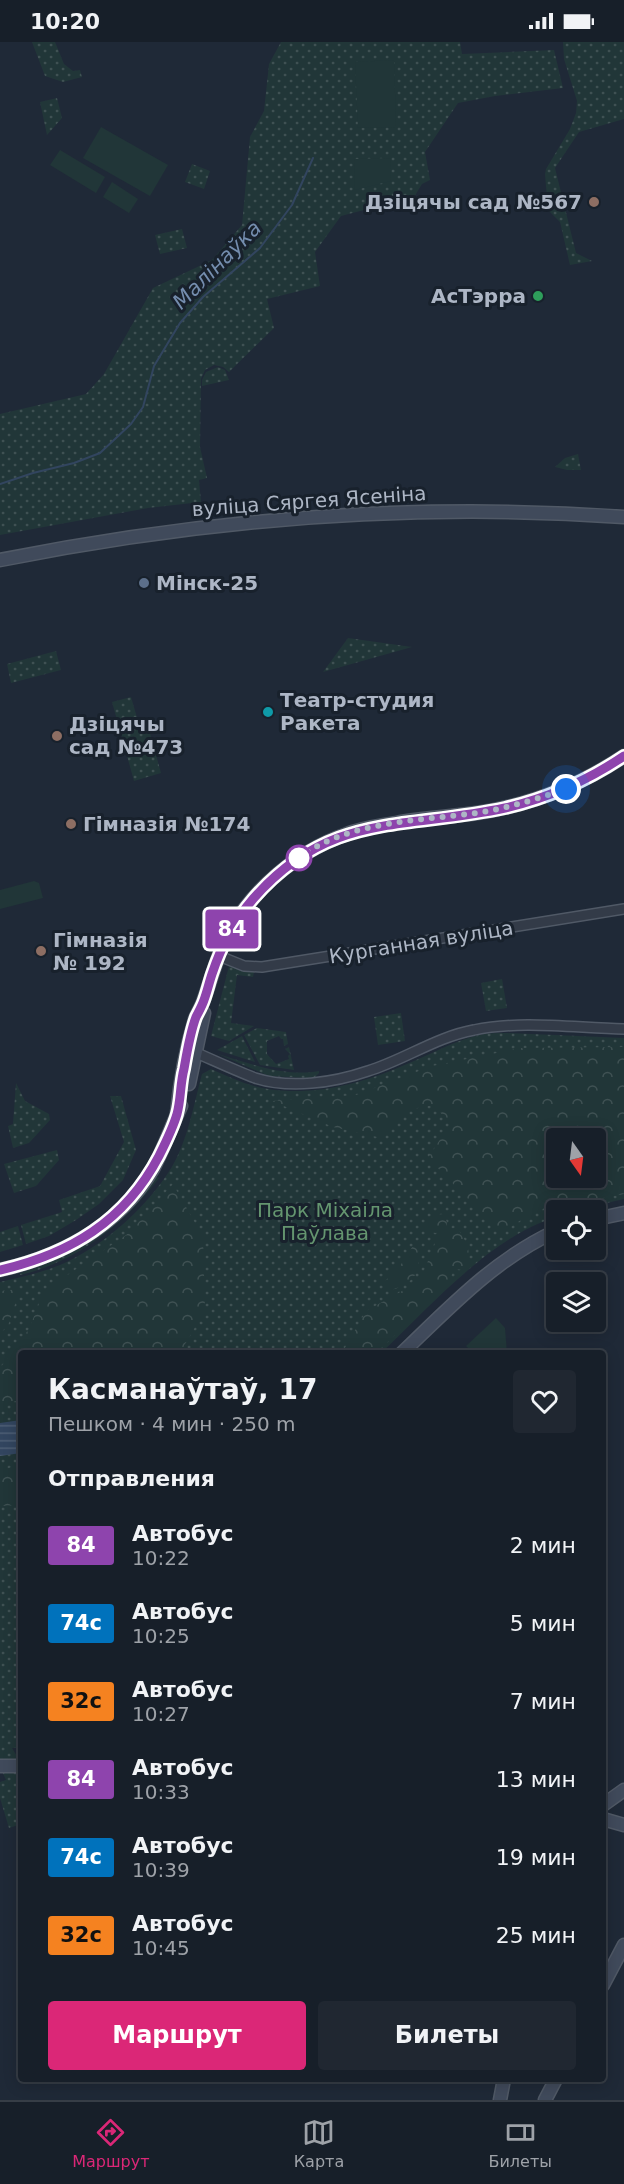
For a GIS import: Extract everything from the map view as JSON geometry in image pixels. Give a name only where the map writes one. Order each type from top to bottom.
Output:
[{"type":"street","name":"вуліца Сяргея Ясеніна","points":[[0,560],[144,534],[268,520],[464,511],[624,517]]},
{"type":"street","points":[[0,1270],[30,1263],[77,1242],[108,1220],[142,1184],[163,1149],[186,1095],[192,1052],[204,1018],[204,999],[219,956],[238,918],[253,899],[285,868],[312,849],[348,834],[399,822],[478,813],[545,797],[589,778],[624,756]]},
{"type":"street","name":"Курганная вуліца","points":[[219,956],[244,966],[262,967],[624,909]]},
{"type":"street","points":[[192,1052],[256,1078],[294,1084],[317,1082],[368,1071],[449,1036],[481,1028],[520,1026],[624,1029]]},
{"type":"street","points":[[606,1217],[624,1213]]},
{"type":"street","points":[[405,1350],[486,1274],[516,1252],[546,1236]]},
{"type":"street","points":[[0,1766],[18,1766]]},
{"type":"street","points":[[606,1803],[624,1790]]},
{"type":"street","points":[[606,1820],[624,1825]]},
{"type":"street","points":[[606,1978],[624,1945]]},
{"type":"street","points":[[500,2100],[503,2082]]},
{"type":"street","points":[[545,2100],[554,2082]]},
{"type":"green space","points":[[32,42],[55,42],[64,64],[73,71],[80,70],[82,77],[63,82],[45,76]]},
{"type":"green space","points":[[281,42],[460,42],[462,54],[554,50],[563,88],[458,103],[425,152],[430,180],[422,184],[414,197],[341,216],[315,252],[320,286],[267,299],[274,328],[229,372],[223,367],[214,365],[205,370],[201,379],[200,447],[207,478],[199,480],[201,502],[148,508],[0,535],[0,414],[86,394],[104,374],[153,288],[212,260],[242,225],[250,137],[264,111],[269,64]]},
{"type":"green space","points":[[563,42],[624,42],[624,119],[579,132],[555,168],[576,253],[592,261],[570,265],[560,222],[548,210],[545,174],[570,129],[576,113],[577,101],[564,59]]},
{"type":"green space","points":[[394,60],[396,127],[358,128],[355,62]]},
{"type":"green space","points":[[57,98],[62,118],[47,135],[40,102]]},
{"type":"green space","points":[[101,127],[168,165],[150,196],[83,158]]},
{"type":"green space","points":[[60,150],[105,177],[96,193],[50,165]]},
{"type":"green space","points":[[390,158],[391,181],[355,190],[354,159]]},
{"type":"green space","points":[[192,164],[210,171],[204,189],[185,182]]},
{"type":"green space","points":[[112,182],[138,199],[129,213],[103,197]]},
{"type":"green space","points":[[182,229],[187,248],[160,254],[155,235]]},
{"type":"green space","points":[[218,367],[225,370],[229,380],[202,386],[206,372]]},
{"type":"green space","points":[[578,454],[581,470],[555,467],[565,458]]},
{"type":"green space","points":[[348,638],[412,647],[323,672]]},
{"type":"green space","points":[[56,651],[61,670],[11,683],[7,664]]},
{"type":"green space","points":[[131,697],[138,721],[146,719],[161,773],[134,781],[112,702]]},
{"type":"green space","points":[[34,881],[39,883],[43,898],[0,909],[0,890]]},
{"type":"green space","points":[[229,966],[254,972],[253,977],[237,975],[231,1023],[254,1026],[229,1041],[211,1036]]},
{"type":"green space","points":[[502,979],[507,1008],[486,1011],[481,983]]},
{"type":"green space","points":[[401,1013],[405,1041],[378,1045],[374,1017]]},
{"type":"green space","points":[[257,1028],[286,1032],[288,1044],[284,1046],[283,1039],[279,1036],[267,1041],[267,1054],[276,1064],[289,1059],[290,1054],[285,1049],[289,1047],[294,1070],[260,1065],[244,1035]]},
{"type":"green space","name":"Парк Міхаіла Паўлава","points":[[504,1033],[624,1038],[624,1199],[606,1203],[606,1200],[546,1200],[546,1221],[508,1240],[485,1257],[441,1294],[384,1350],[18,1350],[18,1748],[12,1748],[18,1758],[18,1825],[9,1828],[0,1798],[0,1782],[6,1780],[0,1767],[0,1282],[40,1272],[69,1261],[104,1240],[139,1209],[175,1162],[189,1125],[202,1074],[211,1069],[261,1088],[285,1091],[319,1090],[370,1078],[469,1038]]},
{"type":"green space","points":[[242,1036],[255,1062],[217,1050]]},
{"type":"green space","points":[[624,1047],[624,1194],[593,1200],[546,1200],[546,1209],[535,1211],[501,1233],[428,1158],[450,1124],[434,1105],[406,1110],[382,1138],[333,1127],[272,1101],[356,1095],[432,1066],[521,1048]]},
{"type":"green space","points":[[218,1054],[280,1071],[319,1071],[319,1073],[315,1077],[307,1078],[269,1076]]},
{"type":"green space","points":[[16,1083],[25,1101],[49,1114],[50,1120],[29,1143],[13,1148],[8,1126],[13,1124]]},
{"type":"green space","points":[[110,1096],[121,1096],[136,1150],[123,1180],[99,1204],[76,1220],[49,1236],[26,1244],[21,1225],[62,1212],[59,1200],[100,1186],[124,1142]]},
{"type":"green space","points":[[57,1150],[59,1160],[36,1186],[14,1193],[4,1164]]},
{"type":"green space","points":[[157,1177],[159,1178],[131,1211],[98,1239],[61,1261],[20,1275],[20,1273],[61,1257],[96,1237],[128,1210]]},
{"type":"green space","points":[[173,1184],[203,1237],[205,1310],[182,1350],[18,1350],[18,1401],[4,1404],[0,1401],[0,1368],[29,1329],[44,1291],[129,1233]]},
{"type":"green space","points":[[443,1214],[447,1222],[446,1228],[436,1233],[428,1232],[426,1228],[435,1215]]},
{"type":"green space","points":[[18,1226],[23,1245],[0,1252],[0,1232]]},
{"type":"green space","points":[[457,1228],[464,1238],[469,1259],[464,1270],[454,1269],[451,1276],[453,1281],[379,1350],[344,1350],[366,1311],[420,1281],[436,1241],[448,1229]]},
{"type":"green space","points":[[415,1243],[419,1244],[418,1268],[413,1278],[398,1288],[384,1290],[383,1283],[389,1277],[392,1268],[405,1261]]},
{"type":"green space","points":[[20,1289],[8,1326],[0,1333],[0,1291]]},
{"type":"green space","points":[[496,1318],[505,1328],[507,1350],[470,1350],[466,1346]]},
{"type":"green space","points":[[18,1465],[18,1505],[0,1506],[0,1471]]},
{"type":"water","points":[[18,1420],[18,1453],[0,1456],[0,1423]]},
{"type":"waterway","name":"Малінаўка","points":[[0,484],[74,463],[100,453],[131,424],[143,407],[154,366],[180,323],[203,297],[260,248],[292,205],[313,158]]},
{"type":"bus line","name":"84","points":[[0,1270],[30,1263],[77,1242],[101,1226],[134,1195],[142,1184],[171,1132],[177,1113],[191,1034],[221,951],[238,918],[268,883],[285,868],[312,849],[348,834],[399,822],[478,813],[545,797],[589,778],[624,756]]},
{"type":"place","name":"Дзіцячы сад №567","points":[[594,202]]},
{"type":"place","name":"АсТэрра","points":[[538,296]]},
{"type":"place","name":"Мінск-25","points":[[144,583]]},
{"type":"place","name":"Театр-студия Ракета","points":[[268,712]]},
{"type":"place","name":"Дзіцячы сад №473","points":[[57,736]]},
{"type":"place","name":"Гімназія №174","points":[[71,824]]},
{"type":"place","name":"Гімназія № 192","points":[[41,951]]},
{"type":"route","points":[[299,858],[312,849],[348,834],[371,828],[399,822],[478,813],[545,797],[566,789]]}]
